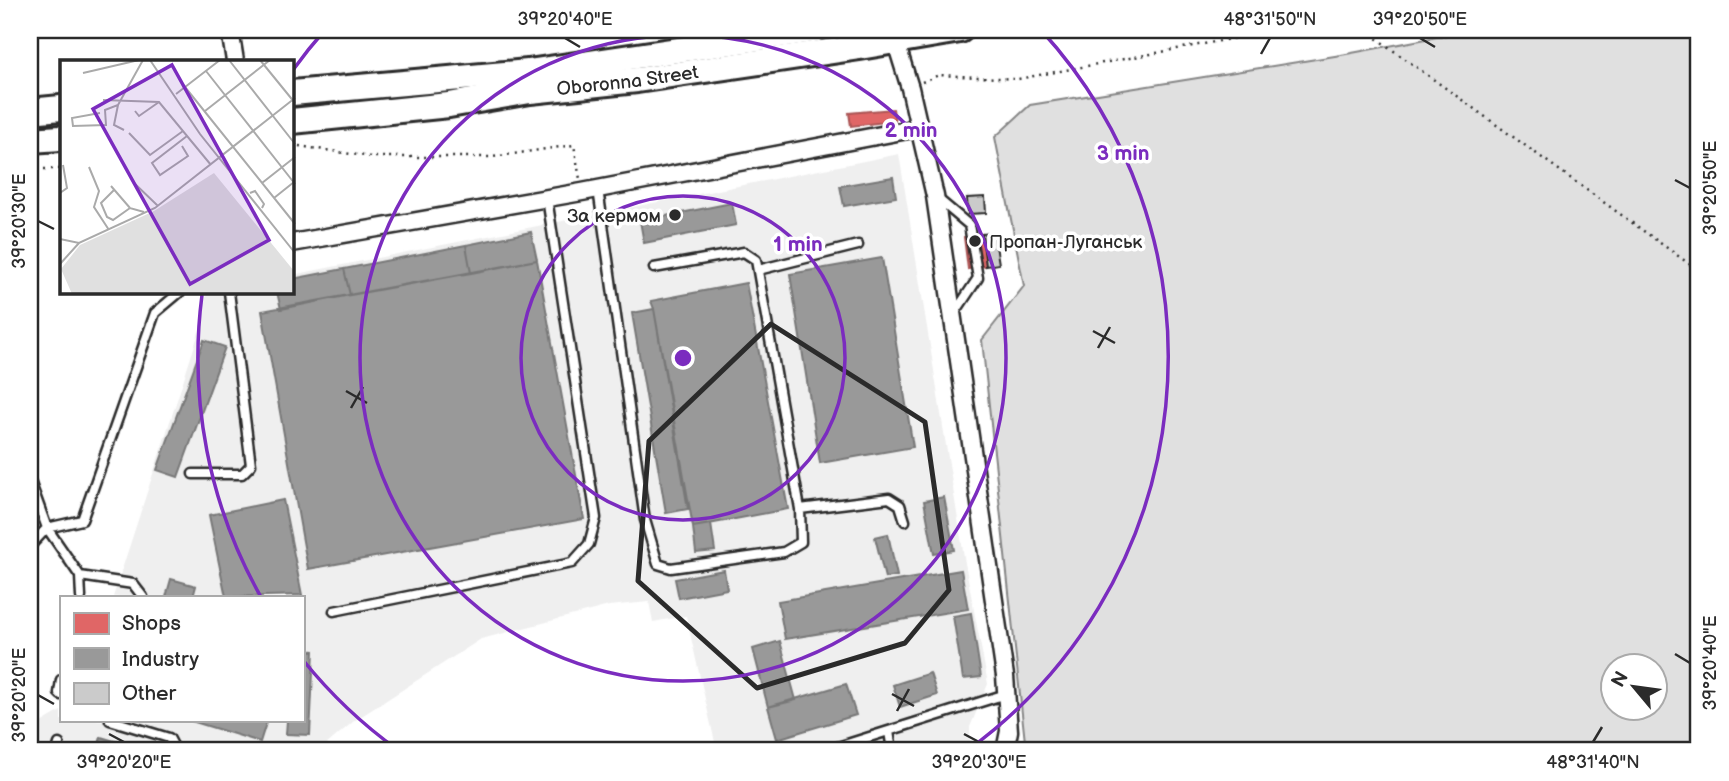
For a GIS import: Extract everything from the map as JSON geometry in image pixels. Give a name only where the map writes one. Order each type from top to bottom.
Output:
[{"type":"main road","name":"Oboronna Street","points":[[294,93],[528,72],[814,30]]},
{"type":"main road","name":"Oboronna Street","points":[[294,121],[449,105],[530,91],[637,80],[893,35],[960,30]]},
{"type":"main road","points":[[30,111],[60,108]]},
{"type":"main road","points":[[30,140],[60,138]]},
{"type":"street","points":[[230,30],[235,60]]},
{"type":"street","points":[[893,35],[910,88],[935,196],[1006,694],[1009,731],[1005,751]]},
{"type":"street","points":[[294,243],[918,128]]},
{"type":"lane","points":[[590,190],[645,520],[658,565],[671,568],[784,552],[802,542],[800,509],[756,260],[744,252],[654,268]]},
{"type":"lane","points":[[935,196],[969,225],[978,278],[952,317]]},
{"type":"lane","points":[[334,611],[572,563],[589,544],[596,517],[547,198]]},
{"type":"lane","points":[[758,270],[858,245]]},
{"type":"lane","points":[[30,546],[47,528],[82,520],[155,313],[178,294]]},
{"type":"lane","points":[[193,474],[242,474],[251,465],[229,294]]},
{"type":"lane","points":[[30,481],[47,528],[80,576],[81,596]]},
{"type":"lane","points":[[800,509],[889,498],[900,505],[905,521]]},
{"type":"lane","points":[[80,576],[133,584],[142,596]]},
{"type":"lane","points":[[825,751],[1006,694]]},
{"type":"lane","points":[[117,722],[169,738],[176,751]]},
{"type":"lane","points":[[890,731],[892,751]]},
{"type":"path","points":[[910,88],[939,75],[1018,79],[1278,30]]},
{"type":"path","points":[[1364,30],[1699,271]]},
{"type":"path","points":[[294,145],[371,156],[492,157],[574,145],[590,190]]},
{"type":"path","points":[[30,169],[60,169]]},
{"type":"highlighted area","points":[[771,324],[925,422],[949,590],[905,643],[757,688],[638,581],[649,441]]},
{"type":"shaded area","points":[[1474,30],[1699,30],[1699,751],[1026,751],[982,340],[1024,286],[995,137],[1030,105],[1341,55]]},
{"type":"shaded area","points":[[899,154],[965,563],[988,684],[970,727],[970,751],[717,751],[686,616],[653,622],[649,602],[609,606],[481,639],[354,721],[319,751],[30,751],[34,727],[60,712],[60,722],[304,722],[304,596],[113,596],[202,323],[206,294],[294,294],[294,275]]},
{"type":"building: Shops","points":[[893,109],[895,121],[851,126],[849,113]]},
{"type":"building: Shops","points":[[982,234],[986,266],[968,269],[964,237]]},
{"type":"building: Industry","points":[[893,177],[896,197],[844,206],[840,186]]},
{"type":"building: Industry","points":[[732,203],[736,225],[644,243],[640,221]]},
{"type":"building: Industry","points":[[531,232],[537,260],[471,273],[466,245]]},
{"type":"building: Industry","points":[[466,245],[471,273],[350,295],[344,269]]},
{"type":"building: Industry","points":[[882,258],[913,447],[820,463],[790,274]]},
{"type":"building: Industry","points":[[537,260],[584,519],[308,569],[262,311]]},
{"type":"building: Industry","points":[[344,269],[350,295],[281,309],[277,294],[294,294],[294,279]]},
{"type":"building: Industry","points":[[746,283],[788,509],[693,527],[651,301]]},
{"type":"building: Industry","points":[[654,309],[688,509],[666,513],[632,313]]},
{"type":"building: Industry","points":[[204,340],[225,347],[178,477],[157,470]]},
{"type":"building: Industry","points":[[944,497],[954,550],[934,554],[924,501]]},
{"type":"building: Industry","points":[[283,500],[302,595],[226,596],[209,515]]},
{"type":"building: Industry","points":[[711,524],[715,551],[696,553],[693,527]]},
{"type":"building: Industry","points":[[888,534],[897,576],[885,578],[875,537]]},
{"type":"building: Industry","points":[[724,570],[727,589],[679,598],[675,579]]},
{"type":"building: Industry","points":[[961,570],[968,609],[785,639],[778,601]]},
{"type":"building: Industry","points":[[171,579],[196,586],[193,596],[166,596]]},
{"type":"building: Industry","points":[[971,613],[981,677],[963,679],[953,616]]},
{"type":"building: Industry","points":[[780,641],[796,700],[768,707],[753,649]]},
{"type":"building: Industry","points":[[304,650],[314,651],[310,735],[286,734],[287,722],[304,722]]},
{"type":"building: Industry","points":[[930,673],[937,695],[900,707],[893,685]]},
{"type":"building: Industry","points":[[846,684],[856,715],[777,739],[768,707]]},
{"type":"building: Industry","points":[[195,722],[266,722],[260,742]]},
{"type":"building: Industry","points":[[101,737],[148,751],[97,751]]},
{"type":"building: Other","points":[[985,197],[986,213],[968,214],[967,198]]},
{"type":"building: Other","points":[[994,233],[999,264],[986,266],[982,234]]},
{"type":"place","name":"За кермом","points":[[675,215]]},
{"type":"place","name":"Пропан-Луганськ","points":[[975,241]]}]
